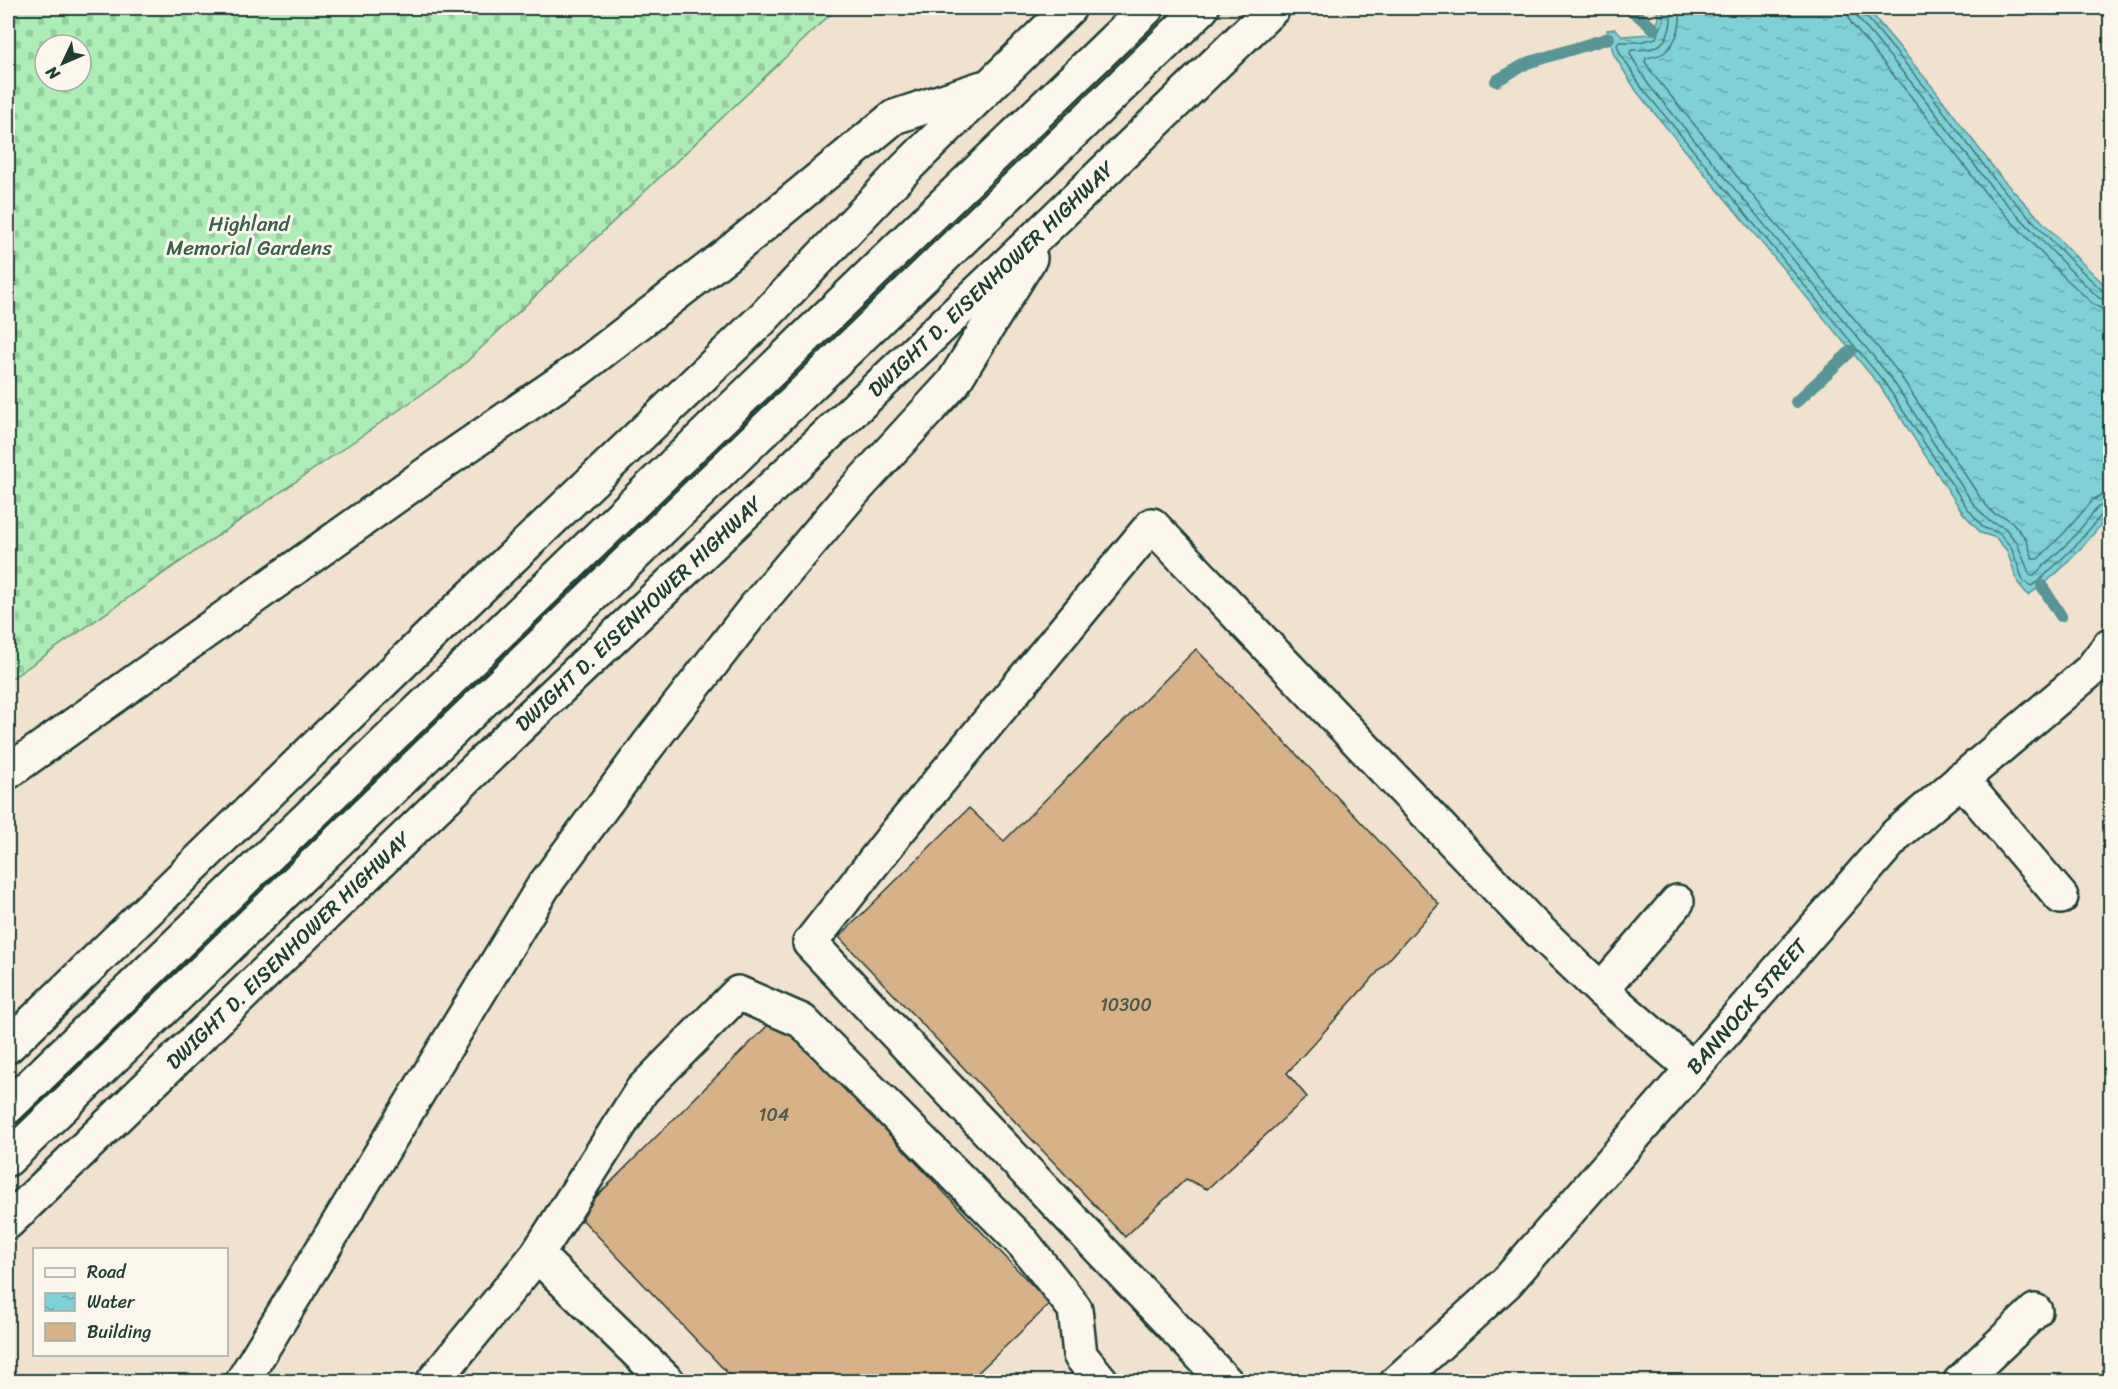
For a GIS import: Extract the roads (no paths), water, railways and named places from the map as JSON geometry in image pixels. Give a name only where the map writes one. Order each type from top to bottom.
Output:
[{"type":"main road","points":[[8,1046],[432,634],[761,320],[986,87],[1069,8]]},
{"type":"main road","points":[[8,1107],[1147,8]]},
{"type":"main road","points":[[8,1159],[1202,8]]},
{"type":"main road","name":"DWIGHT D. EISENHOWER HIGHWAY","points":[[8,1222],[516,730],[1053,221],[1273,8]]},
{"type":"main road","points":[[8,772],[428,473],[578,370],[729,253],[894,117],[986,87]]},
{"type":"main road","points":[[242,1382],[543,887],[648,745],[754,609],[852,493],[953,383],[1053,221]]},
{"type":"main road","points":[[1226,1382],[810,943],[898,831],[1152,525],[1531,923],[1601,990],[1693,1068]]},
{"type":"main road","name":"BANNOCK STREET","points":[[1397,1382],[1506,1283],[1897,834],[2091,670],[2110,645]]},
{"type":"main road","points":[[1961,779],[2061,897]]},
{"type":"main road","points":[[1601,990],[1677,902]]},
{"type":"main road","points":[[434,1382],[537,1255],[642,1090],[738,993],[802,1021],[1024,1244],[1075,1309],[1080,1355],[1102,1382]]},
{"type":"main road","points":[[537,1255],[668,1382]]},
{"type":"main road","points":[[1960,1382],[2035,1311]]},
{"type":"water","points":[[1656,8],[1867,8],[1935,90],[2002,179],[2110,290],[2110,514],[2062,568],[2028,595],[2018,583],[2007,551],[1996,538],[1981,533],[1963,513],[1880,386],[1637,92],[1614,55],[1607,30],[1615,29],[1623,36],[1651,34],[1659,19]]},
{"type":"waterway","points":[[1629,8],[1654,29]]},
{"type":"waterway","points":[[1496,81],[1527,63],[1609,38]]},
{"type":"waterway","points":[[1796,402],[1851,351]]},
{"type":"waterway","points":[[2042,586],[2061,616]]},
{"type":"park label","name":"Highland Memorial Gardens","points":[[249,236]]}]
